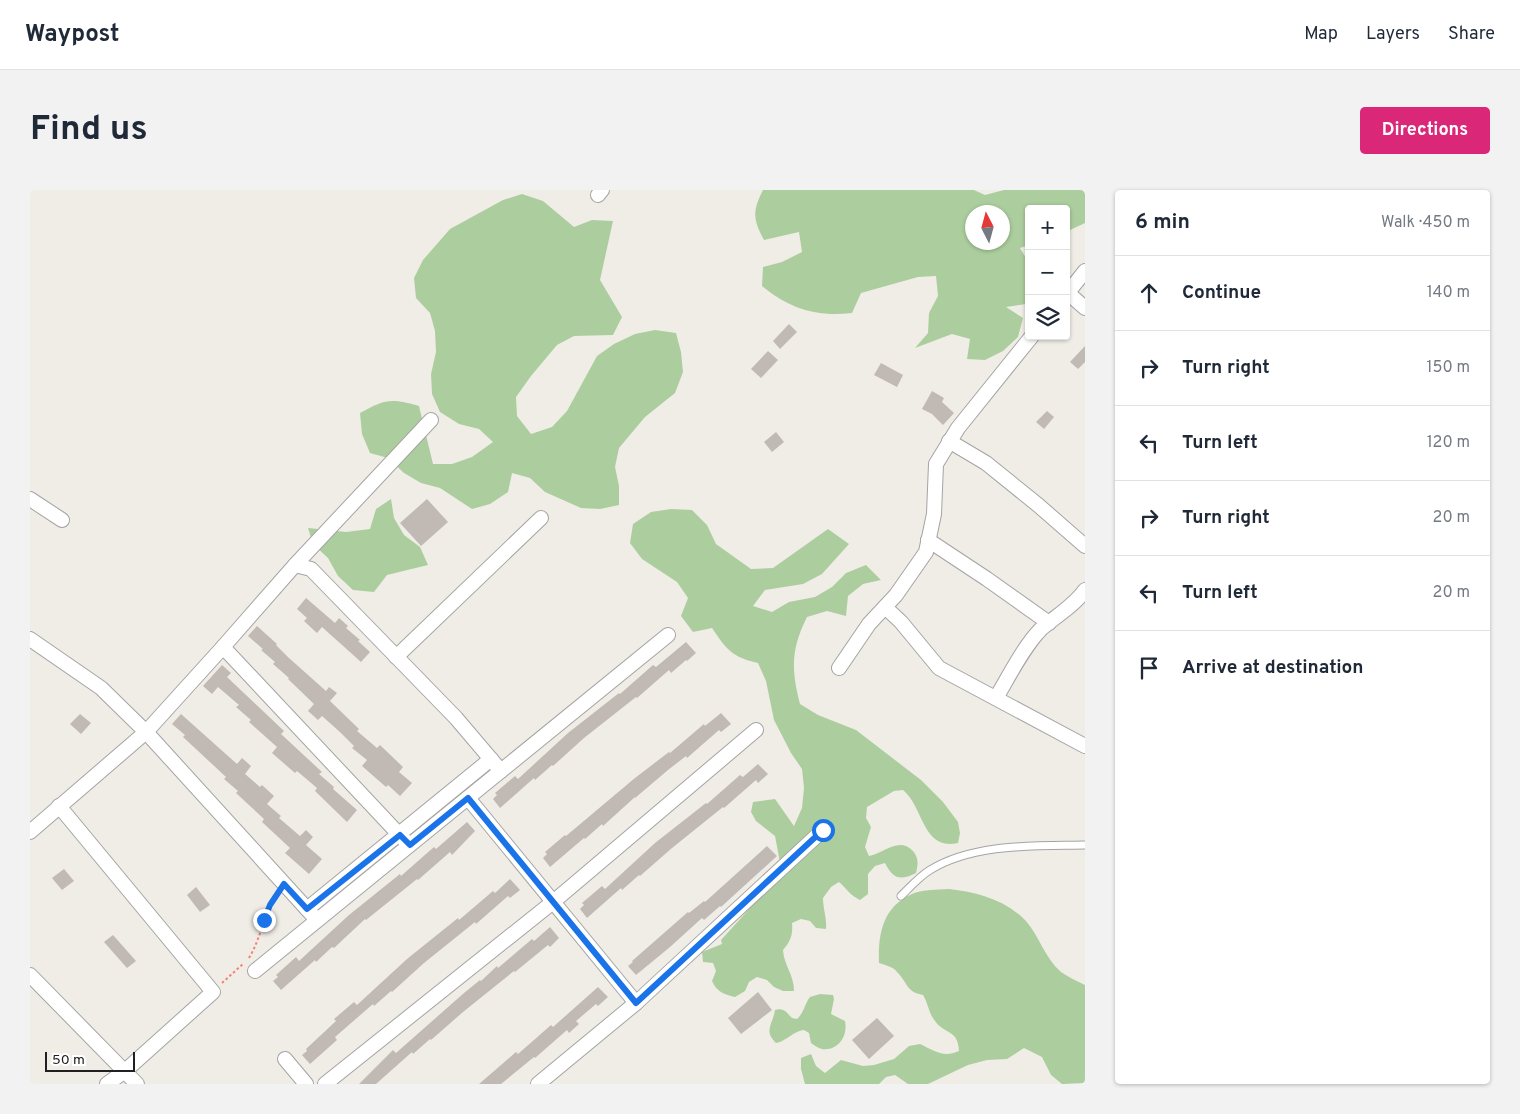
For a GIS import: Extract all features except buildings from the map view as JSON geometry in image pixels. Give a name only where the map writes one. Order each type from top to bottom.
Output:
[{"type":"street","points":[[1070,290],[1085,271]]},
{"type":"street","points":[[1068,295],[1085,308]]},
{"type":"street","points":[[839,668],[869,624],[896,595],[926,552],[934,514],[936,464],[949,441],[1029,340]]},
{"type":"street","points":[[30,832],[146,732],[295,565],[431,420]]},
{"type":"street","points":[[949,441],[986,463],[1085,546]]},
{"type":"street","points":[[30,499],[62,520]]},
{"type":"street","points":[[396,657],[541,518]]},
{"type":"street","points":[[928,540],[1049,623]]},
{"type":"street","points":[[295,565],[311,569],[456,718],[501,771]]},
{"type":"street","points":[[996,698],[1040,630],[1080,603],[1085,590]]},
{"type":"street","points":[[885,607],[901,622],[939,668],[1085,746]]},
{"type":"street","points":[[307,909],[468,798],[668,635]]},
{"type":"street","points":[[30,639],[101,688],[146,732],[317,920]]},
{"type":"street","points":[[223,647],[405,840]]},
{"type":"street","points":[[325,1084],[553,902],[756,730]]},
{"type":"street","points":[[255,971],[317,920],[490,759]]},
{"type":"street","points":[[468,798],[636,1003]]},
{"type":"street","points":[[59,806],[213,992],[107,1084]]},
{"type":"street","points":[[538,1084],[636,1003],[823,830]]},
{"type":"street","points":[[30,975],[137,1084]]},
{"type":"street","points":[[285,1058],[306,1084]]},
{"type":"lane","points":[[901,896],[929,870],[959,855],[1021,846],[1085,845]]},
{"type":"path","points":[[213,992],[250,958],[270,905],[284,884]]},
{"type":"green space","points":[[763,190],[974,190],[985,195],[1004,190],[1085,190],[1085,223],[1070,230],[1070,205],[1025,205],[1025,246],[1020,248],[1025,256],[1025,304],[1006,307],[1023,318],[1018,337],[1003,351],[985,360],[967,359],[970,339],[952,334],[915,348],[928,333],[929,313],[938,296],[936,276],[918,277],[861,293],[852,313],[827,314],[804,310],[772,294],[762,286],[763,267],[782,262],[802,252],[799,232],[764,240],[756,221],[757,204]]},
{"type":"green space","points":[[522,194],[543,201],[574,227],[592,220],[613,221],[600,280],[622,317],[613,335],[574,336],[557,345],[531,376],[516,397],[517,416],[531,434],[552,427],[567,411],[597,356],[614,344],[635,334],[655,330],[676,333],[681,352],[683,372],[675,393],[645,417],[619,448],[615,467],[619,486],[619,505],[600,509],[581,508],[545,492],[530,478],[512,473],[508,492],[490,504],[472,509],[440,488],[421,483],[404,473],[388,458],[370,453],[362,434],[360,413],[376,405],[395,401],[419,406],[433,464],[452,464],[472,457],[493,442],[479,429],[459,424],[440,412],[432,394],[431,374],[436,352],[435,331],[430,313],[416,298],[414,278],[423,260],[450,229],[503,200]]},
{"type":"green space","points":[[391,499],[394,518],[404,535],[420,547],[428,565],[387,575],[374,592],[353,590],[338,576],[328,558],[313,544],[308,528],[346,532],[370,529],[376,509]]},
{"type":"green space","points":[[671,509],[692,510],[707,525],[716,544],[751,569],[773,568],[828,529],[849,544],[822,574],[803,584],[765,590],[753,606],[772,612],[789,602],[815,597],[832,587],[846,573],[866,565],[881,580],[863,584],[848,596],[846,616],[827,611],[807,617],[798,639],[794,659],[795,680],[800,704],[818,715],[856,730],[921,780],[943,802],[958,822],[960,833],[958,843],[946,844],[930,834],[910,797],[903,790],[894,791],[867,807],[866,818],[871,827],[865,847],[869,856],[897,845],[908,847],[913,851],[917,859],[916,873],[901,878],[894,875],[885,863],[875,866],[868,874],[868,894],[860,900],[839,882],[831,887],[823,898],[826,929],[816,928],[810,921],[801,919],[792,923],[791,937],[783,950],[794,985],[794,991],[783,991],[774,987],[767,980],[757,977],[749,982],[745,991],[735,997],[727,995],[718,990],[712,981],[716,971],[713,963],[703,962],[702,952],[722,944],[721,940],[782,873],[775,836],[756,821],[751,812],[753,802],[775,799],[794,826],[802,808],[804,788],[802,769],[791,753],[774,720],[766,681],[758,663],[731,652],[712,628],[693,632],[681,616],[688,598],[677,582],[642,559],[630,543],[633,524],[651,512]]},
{"type":"green space","points":[[949,889],[970,892],[990,898],[1018,914],[1035,933],[1055,966],[1064,974],[1085,985],[1085,1083],[1062,1084],[1051,1075],[1042,1057],[1024,1048],[1007,1059],[987,1060],[968,1065],[928,1084],[908,1084],[895,1075],[886,1077],[879,1084],[805,1084],[801,1069],[801,1058],[811,1054],[816,1066],[825,1073],[841,1060],[863,1066],[874,1065],[894,1059],[909,1046],[920,1044],[944,1054],[959,1051],[954,1036],[939,1025],[931,1015],[923,995],[913,992],[894,969],[879,963],[881,933],[893,907],[914,893]]},
{"type":"green space","points":[[820,994],[833,995],[831,1014],[845,1021],[844,1037],[838,1045],[822,1049],[811,1043],[809,1033],[804,1030],[776,1043],[769,1031],[775,1010],[783,1010],[792,1018],[797,1019],[810,997]]},
{"type":"route","points":[[264,920],[270,905],[284,884],[307,909],[400,835],[410,845],[468,798],[636,1003],[823,830]]}]
